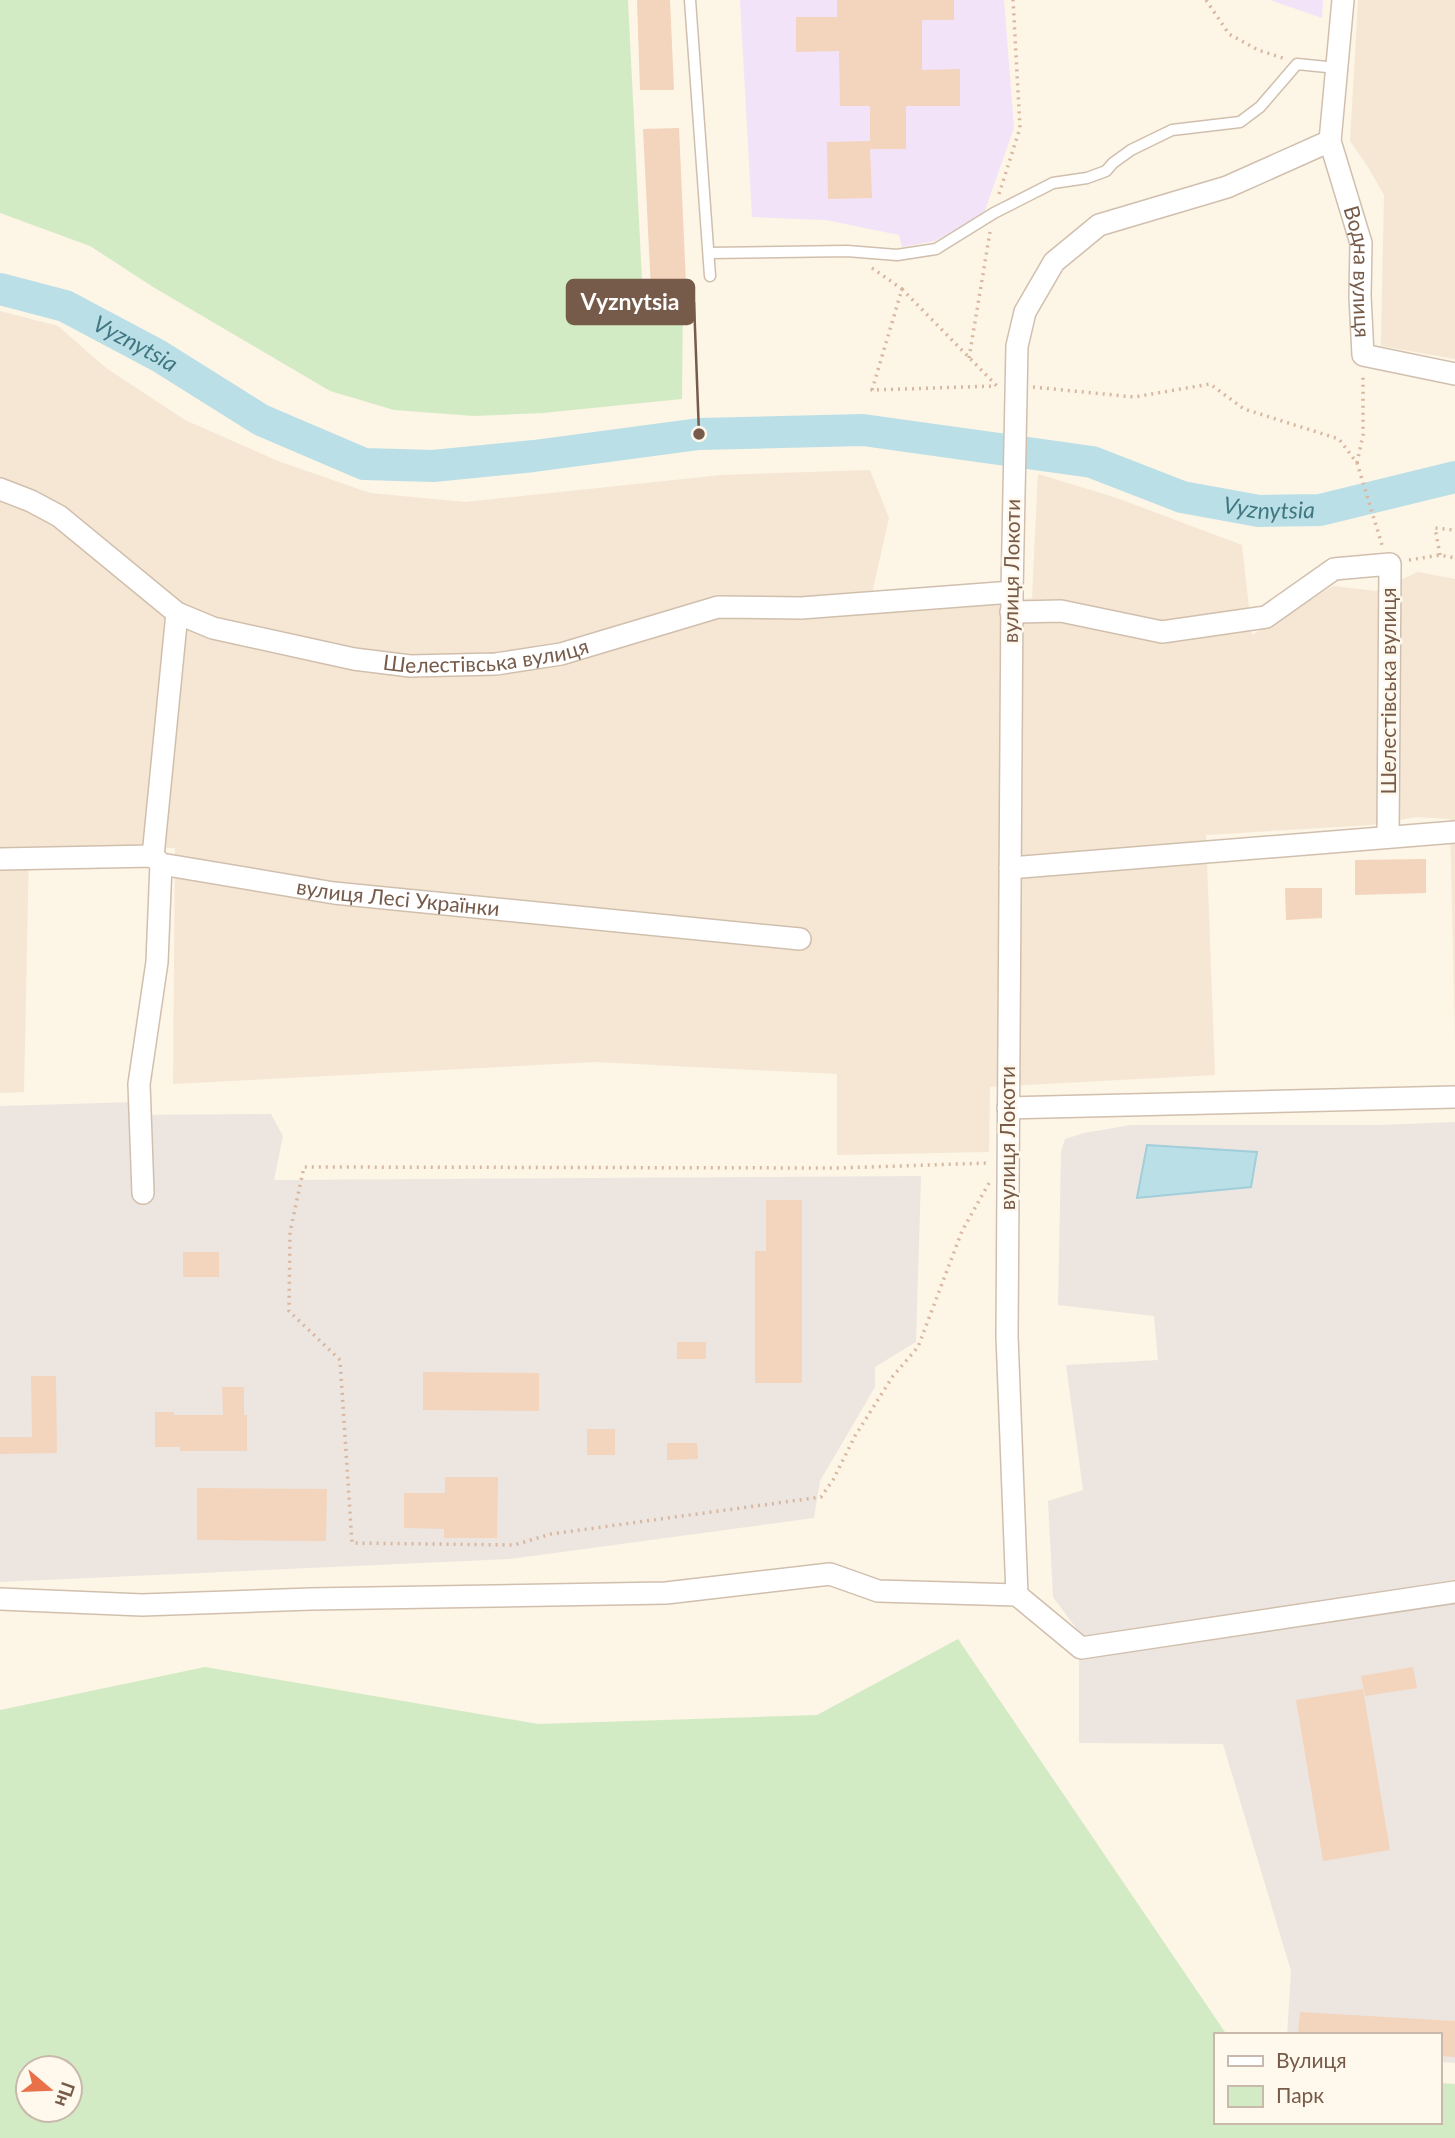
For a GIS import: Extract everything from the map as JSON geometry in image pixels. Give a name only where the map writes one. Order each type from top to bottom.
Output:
[{"type":"street","points":[[1331,141],[1343,0]]},
{"type":"street","name":"Водна вулиця","points":[[1331,141],[1361,243],[1363,355],[1455,374]]},
{"type":"street","name":"вулиця Локоти","points":[[1017,1595],[1007,1336],[1004,1163],[1008,1108],[1013,516],[1009,389],[1017,346],[1025,312],[1054,262],[1099,225],[1227,187],[1331,141]]},
{"type":"street","name":"Шелестівська вулиця","points":[[0,489],[59,516],[177,612],[213,628],[354,659],[410,666],[496,663],[561,654],[718,607],[801,608],[1012,602],[1162,632],[1266,617],[1334,569],[1390,564],[1388,837]]},
{"type":"street","points":[[143,1193],[139,1084],[157,962],[157,860],[177,612]]},
{"type":"street","points":[[1010,868],[1455,832]]},
{"type":"street","name":"вулиця Лесі Українки","points":[[0,859],[157,860],[334,892],[800,939]]},
{"type":"street","points":[[1008,1108],[1455,1097]]},
{"type":"street","points":[[0,1599],[142,1605],[311,1599],[666,1593],[830,1574],[878,1591],[1017,1595],[1081,1648],[1455,1592]]},
{"type":"lane","points":[[690,0],[710,276]]},
{"type":"lane","points":[[709,253],[847,251],[897,254],[936,249],[994,213],[1052,183],[1106,172],[1113,163],[1131,150],[1172,130],[1240,122],[1260,107],[1297,64],[1337,68]]},
{"type":"path","points":[[969,358],[994,213],[1020,128],[1013,0]]},
{"type":"path","points":[[1206,0],[1229,34],[1258,50],[1297,64]]},
{"type":"path","points":[[847,251],[902,289],[969,358],[1009,389]]},
{"type":"path","points":[[902,289],[872,390],[1009,389],[1134,397],[1210,384],[1244,409],[1339,439],[1357,463],[1378,536]]},
{"type":"path","points":[[1357,463],[1363,435],[1363,355]]},
{"type":"path","points":[[1455,530],[1435,528],[1440,555],[1455,558]]},
{"type":"path","points":[[1004,1163],[962,1231],[918,1347],[893,1376],[821,1497],[551,1534],[514,1545],[352,1544],[340,1360],[289,1311],[290,1232],[304,1167],[839,1168],[1004,1163]]},
{"type":"shaded area","points":[[740,0],[1004,0],[1014,128],[984,213],[935,241],[902,247],[899,235],[826,220],[752,217]]},
{"type":"shaded area","points":[[1270,0],[1323,0],[1322,18]]},
{"type":"shaded area","points":[[1358,0],[1455,0],[1455,359],[1381,346],[1384,195],[1350,141]]},
{"type":"shaded area","points":[[0,311],[58,326],[106,368],[185,420],[278,461],[370,493],[465,502],[721,475],[870,470],[889,518],[868,611],[959,608],[1032,598],[1038,474],[1117,498],[1242,545],[1252,635],[1333,586],[1376,591],[1418,572],[1455,579],[1455,1042],[1450,819],[1417,817],[1370,825],[1206,835],[1215,1075],[990,1087],[989,1152],[837,1155],[837,1074],[595,1062],[173,1084],[175,848],[29,847],[24,1092],[0,1093]]},
{"type":"shaded area","points":[[136,1102],[135,1115],[271,1114],[283,1136],[274,1180],[921,1176],[916,1342],[875,1367],[875,1387],[820,1481],[814,1518],[510,1559],[0,1582],[0,1106]]},
{"type":"shaded area","points":[[1455,1122],[1455,2063],[1441,2062],[1441,2033],[1287,2033],[1291,1971],[1223,1744],[1079,1743],[1079,1632],[1053,1597],[1048,1501],[1083,1490],[1066,1365],[1158,1360],[1154,1316],[1058,1305],[1061,1152],[1065,1139],[1131,1125],[1379,1125]]},
{"type":"green space","points":[[0,0],[628,0],[643,300],[683,298],[682,399],[543,413],[474,416],[394,410],[330,391],[153,287],[90,246],[0,213]]},
{"type":"green space","points":[[958,1639],[1226,2033],[1214,2033],[1214,2124],[1441,2124],[1441,2083],[1455,2084],[1455,2138],[0,2138],[0,1710],[205,1667],[538,1724],[817,1715]]},
{"type":"water","points":[[1147,1145],[1257,1152],[1251,1187],[1137,1198]]},
{"type":"building","points":[[637,0],[670,0],[674,90],[640,90]]},
{"type":"building","points":[[837,0],[954,0],[954,20],[922,20],[922,70],[960,69],[960,106],[906,106],[906,149],[870,149],[872,198],[828,199],[827,142],[870,141],[870,106],[840,106],[839,51],[796,52],[796,17],[837,17]]},
{"type":"building","points":[[679,128],[686,284],[651,290],[643,129]]},
{"type":"building","points":[[1426,859],[1426,893],[1355,895],[1355,860]]},
{"type":"building","points":[[1285,888],[1322,888],[1322,918],[1286,920]]},
{"type":"building","points":[[766,1200],[802,1200],[802,1383],[755,1383],[755,1251],[766,1251]]},
{"type":"building","points":[[183,1252],[219,1252],[219,1277],[183,1277]]},
{"type":"building","points":[[677,1342],[706,1342],[706,1359],[677,1359]]},
{"type":"building","points":[[423,1372],[539,1373],[539,1411],[423,1410]]},
{"type":"building","points":[[31,1376],[56,1376],[57,1453],[0,1454],[0,1437],[32,1437]]},
{"type":"building","points":[[222,1387],[244,1387],[247,1451],[180,1451],[180,1447],[155,1447],[155,1412],[174,1412],[174,1415],[223,1415]]},
{"type":"building","points":[[587,1429],[615,1429],[615,1455],[587,1455]]},
{"type":"building","points":[[667,1443],[697,1443],[698,1459],[667,1460]]},
{"type":"building","points":[[445,1477],[498,1477],[497,1538],[444,1538],[444,1529],[404,1528],[404,1493],[445,1493]]},
{"type":"building","points":[[197,1488],[327,1489],[326,1541],[197,1540]]},
{"type":"building","points":[[1413,1667],[1417,1688],[1365,1696],[1361,1676]]},
{"type":"building","points":[[1363,1689],[1390,1850],[1323,1861],[1296,1700]]},
{"type":"building","points":[[1300,2012],[1455,2021],[1455,2057],[1441,2056],[1441,2033],[1298,2033]]},
{"type":"waterway","name":"Vyznytsia","points":[[0,289],[65,306],[159,356],[261,420],[364,464],[433,466],[534,456],[699,434],[863,430],[1092,462],[1182,497],[1259,511],[1320,510],[1455,477]]},
{"type":"place","name":"Vyznytsia","points":[[699,434]]}]
